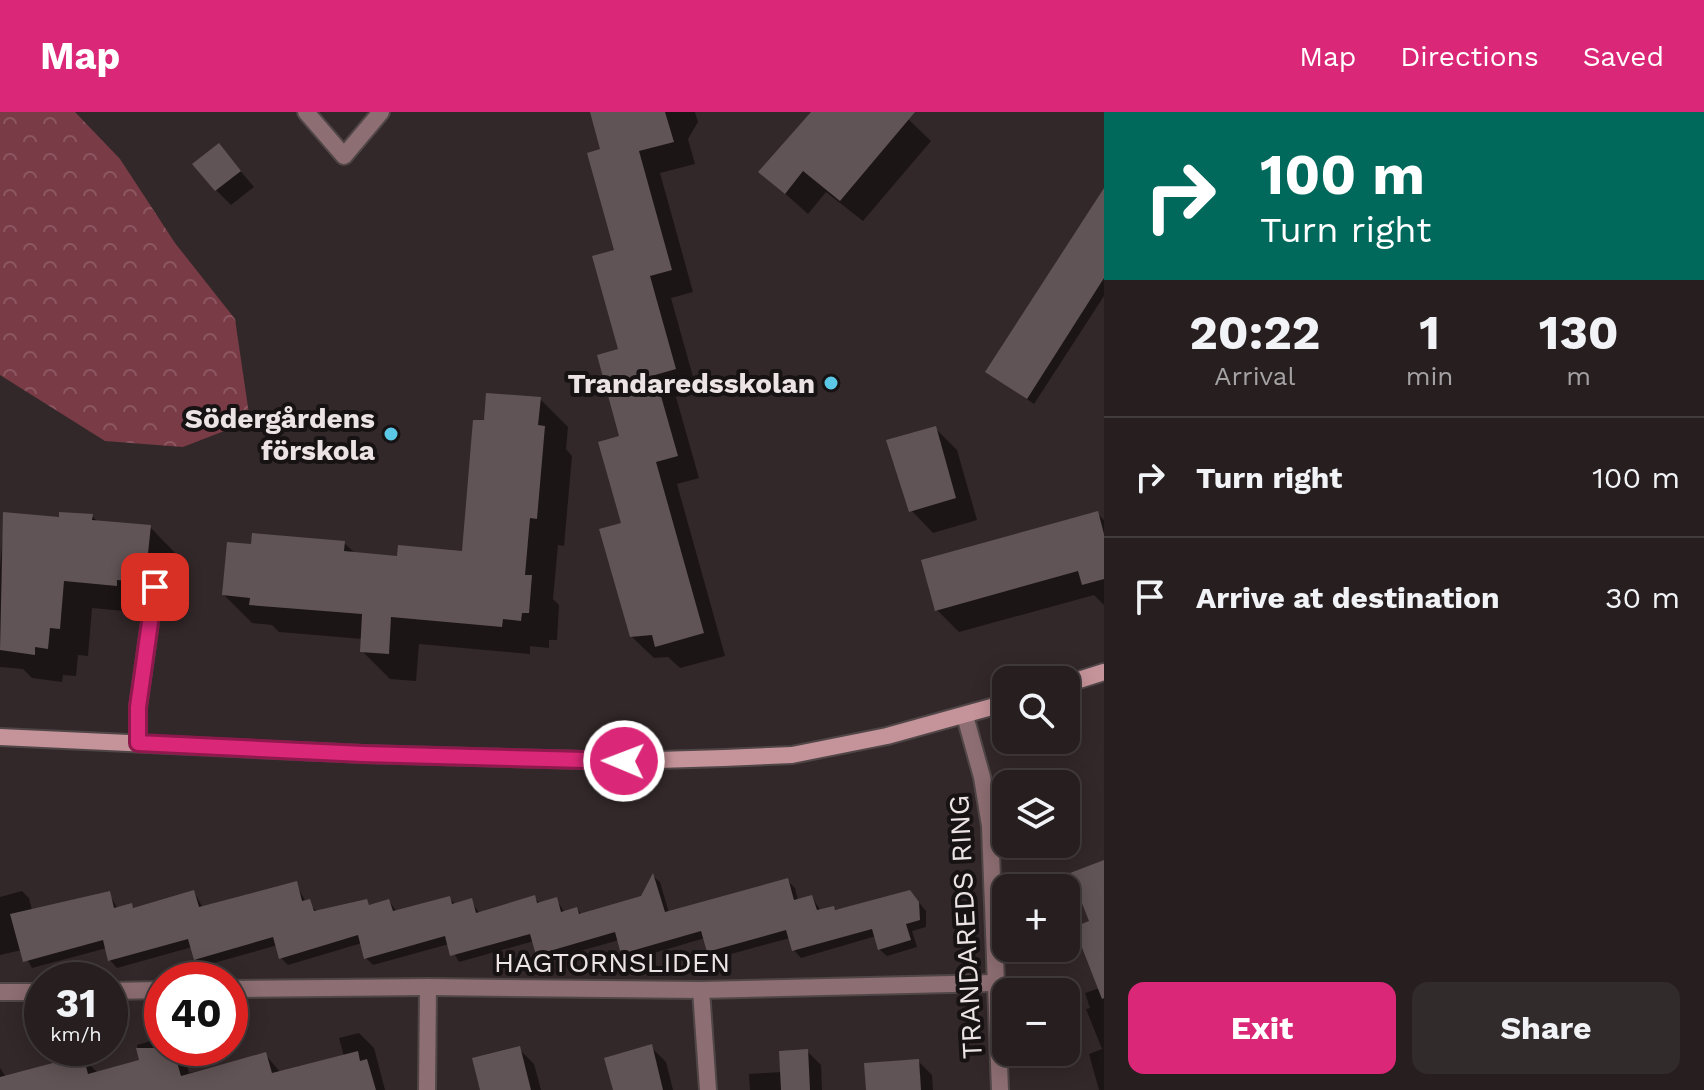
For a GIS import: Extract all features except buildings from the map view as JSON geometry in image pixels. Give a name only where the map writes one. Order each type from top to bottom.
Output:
[{"type":"street","points":[[306,112],[344,156],[381,112]]},
{"type":"street","points":[[138,743],[138,707],[155,587]]},
{"type":"street","points":[[1080,680],[1104,672]]},
{"type":"street","points":[[0,737],[394,755],[624,761],[792,755],[992,707]]},
{"type":"street","name":"TRANDAREDS RING","points":[[965,716],[982,777],[990,826],[994,978]]},
{"type":"street","name":"HAGTORNSLIDEN","points":[[248,989],[701,990],[992,983]]},
{"type":"street","points":[[427,1090],[428,987]]},
{"type":"street","points":[[701,990],[708,1090]]},
{"type":"street","points":[[0,992],[24,992]]},
{"type":"street","name":"TRANDAREDS RING","points":[[999,1066],[1000,1090]]},
{"type":"green space","points":[[0,112],[75,112],[120,159],[175,243],[235,319],[250,421],[183,447],[105,441],[0,375]]},
{"type":"place","name":"Trandaredsskolan","points":[[831,383]]},
{"type":"place","name":"Södergårdens förskola","points":[[391,434]]},
{"type":"route","points":[[155,587],[138,707],[138,743],[363,754],[624,761]]}]
